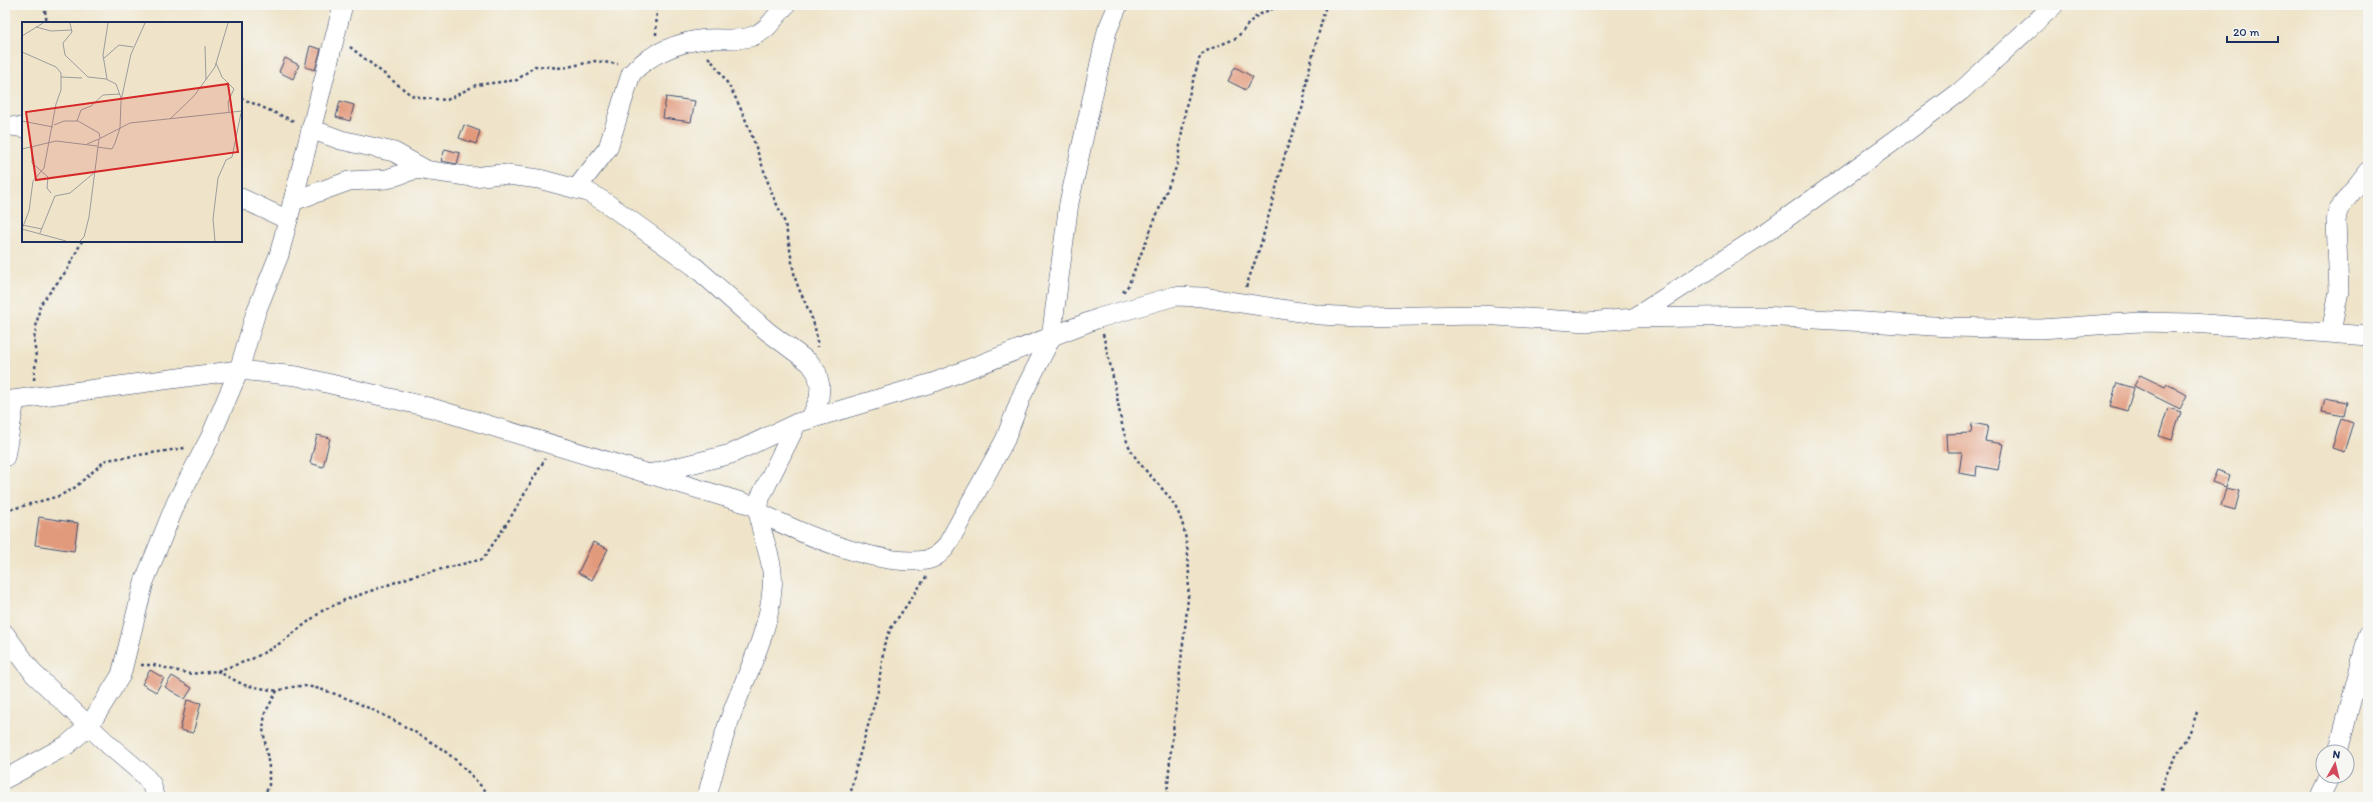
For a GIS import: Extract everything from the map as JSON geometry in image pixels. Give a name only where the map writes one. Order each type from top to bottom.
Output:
[{"type":"street","points":[[5,779],[67,745],[89,726],[121,675],[144,582],[182,490],[205,446],[239,370],[256,312],[279,255],[343,5]]},
{"type":"street","points":[[576,189],[608,148],[631,74],[638,66],[655,55],[692,41],[751,37],[770,25],[786,5]]},
{"type":"street","points":[[5,457],[17,400],[239,370],[297,376],[432,408],[551,443],[759,510],[797,530],[874,556],[908,560],[926,560],[936,557],[951,538],[1005,440],[1022,395],[1051,338],[1068,203],[1107,32],[1118,5]]},
{"type":"street","points":[[1634,318],[1771,229],[1894,141],[1961,91],[2054,5]]},
{"type":"street","points":[[5,125],[22,128]]},
{"type":"street","points":[[311,129],[341,140],[394,152],[428,171]]},
{"type":"street","points":[[293,201],[349,181],[387,179],[416,169],[473,177],[500,174],[539,179],[588,192],[606,202],[688,262],[767,331],[810,363],[817,373],[820,386],[819,399],[804,421],[760,498],[760,527],[773,567],[772,590],[765,626],[732,714],[707,797]]},
{"type":"street","points":[[2331,332],[2339,291],[2336,221],[2338,210],[2368,171]]},
{"type":"street","points":[[242,198],[288,220]]},
{"type":"street","points":[[648,474],[731,454],[804,421],[935,382],[1099,318],[1175,296],[1202,296],[1320,315],[1356,317],[1481,315],[1587,322],[1634,318],[1763,316],[1950,327],[2041,329],[2139,322],[2192,323],[2331,332],[2368,336]]},
{"type":"street","points":[[5,634],[34,674],[144,775],[152,786],[154,797]]},
{"type":"street","points":[[2340,744],[2368,635]]},
{"type":"street","points":[[2320,797],[2326,784]]},
{"type":"path","points":[[44,5],[47,22]]},
{"type":"path","points":[[655,55],[658,5]]},
{"type":"path","points":[[1119,296],[1128,286],[1177,165],[1186,106],[1200,56],[1205,51],[1237,37],[1258,15],[1285,5]]},
{"type":"path","points":[[1240,302],[1261,244],[1286,151],[1304,106],[1307,78],[1326,5]]},
{"type":"path","points":[[335,36],[411,95],[423,98],[446,100],[476,85],[517,80],[535,66],[563,68],[584,62],[595,61],[638,66]]},
{"type":"path","points":[[692,41],[716,66],[736,101],[761,157],[771,192],[785,224],[796,280],[817,333],[817,347],[810,363]]},
{"type":"path","points":[[242,98],[311,129]]},
{"type":"path","points":[[17,400],[35,375],[34,339],[40,304],[67,270],[81,242]]},
{"type":"path","points":[[1099,318],[1124,431],[1132,451],[1150,474],[1166,490],[1177,509],[1183,526],[1189,557],[1190,587],[1170,747],[1167,797]]},
{"type":"path","points":[[121,675],[145,664],[190,674],[217,671],[250,660],[267,651],[282,642],[322,611],[344,600],[413,576],[482,559],[509,520],[542,467],[551,443]]},
{"type":"path","points":[[5,511],[59,496],[73,489],[106,460],[205,446]]},
{"type":"path","points":[[850,797],[855,771],[878,691],[884,645],[892,628],[924,581],[936,557]]},
{"type":"path","points":[[217,671],[244,685],[277,691],[291,686],[319,689],[414,731],[451,756],[492,797]]},
{"type":"path","points":[[264,797],[269,785],[269,767],[263,729],[265,713],[277,691]]},
{"type":"path","points":[[2162,797],[2162,790],[2172,762],[2188,736],[2198,712]]},
{"type":"building","points":[[310,46],[321,49],[315,70],[305,67]]},
{"type":"building","points":[[285,58],[299,65],[293,79],[279,72]]},
{"type":"building","points":[[1235,67],[1253,77],[1246,90],[1228,81]]},
{"type":"building","points":[[666,97],[695,101],[691,122],[663,118]]},
{"type":"building","points":[[340,101],[354,105],[350,121],[336,117]]},
{"type":"building","points":[[464,125],[480,131],[476,144],[459,138]]},
{"type":"building","points":[[445,149],[460,153],[457,164],[441,161]]},
{"type":"building","points":[[2140,375],[2165,387],[2167,384],[2187,395],[2180,409],[2134,386]]},
{"type":"building","points":[[2117,383],[2134,388],[2127,411],[2110,406]]},
{"type":"building","points":[[2325,398],[2347,402],[2344,416],[2322,412]]},
{"type":"building","points":[[2168,408],[2181,412],[2172,440],[2159,436]]},
{"type":"building","points":[[2341,419],[2353,423],[2344,452],[2332,448]]},
{"type":"building","points":[[1972,423],[1988,426],[1985,441],[2003,444],[1998,470],[1977,466],[1976,476],[1959,473],[1962,452],[1947,452],[1946,434],[1971,433]]},
{"type":"building","points":[[317,435],[330,438],[323,467],[310,463]]},
{"type":"building","points":[[2217,470],[2230,475],[2226,487],[2212,482]]},
{"type":"building","points":[[2226,488],[2240,491],[2235,510],[2221,506]]},
{"type":"building","points":[[39,517],[78,523],[74,551],[35,545]]},
{"type":"building","points":[[593,542],[608,549],[592,580],[578,573]]},
{"type":"building","points":[[150,670],[164,678],[156,692],[142,684]]},
{"type":"building","points":[[172,676],[192,688],[185,699],[165,687]]},
{"type":"building","points":[[187,700],[201,703],[193,733],[180,730]]}]
